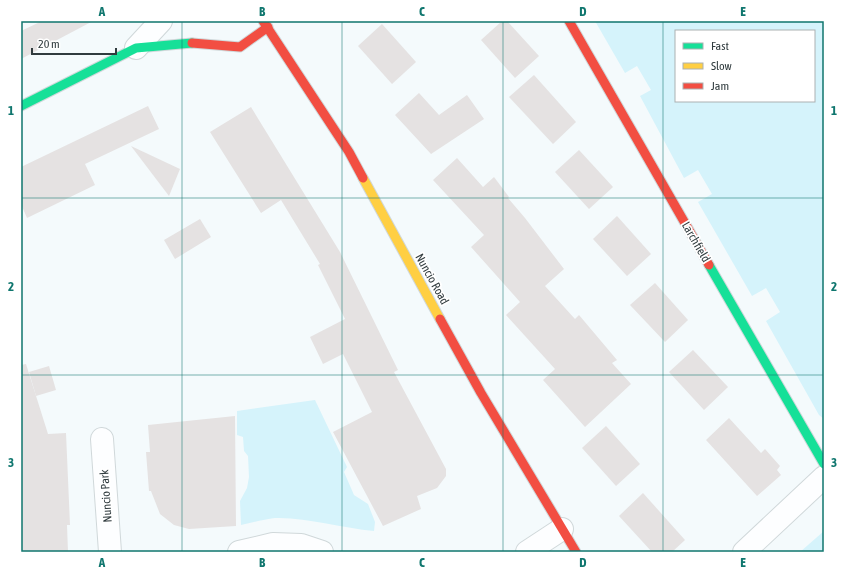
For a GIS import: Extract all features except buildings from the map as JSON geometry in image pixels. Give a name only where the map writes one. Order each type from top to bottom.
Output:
[{"type":"street","points":[[21,106],[136,48],[161,21]]},
{"type":"street","name":"Larchfield","points":[[569,21],[824,464]]},
{"type":"street","points":[[136,48],[187,43],[240,47],[265,24]]},
{"type":"street","name":"Nuncio Road","points":[[265,24],[349,152],[480,393],[576,552]]},
{"type":"street","name":"Nuncio Park","points":[[102,439],[110,552]]},
{"type":"street","points":[[744,552],[824,477]]},
{"type":"street","points":[[527,552],[562,529]]},
{"type":"street","points":[[239,552],[273,544],[287,544],[301,545],[322,552]]},
{"type":"shaded area","points":[[595,21],[824,21],[824,419],[819,415],[766,321],[780,312],[766,288],[752,296],[698,202],[712,194],[698,170],[684,178],[640,96],[651,90],[637,66],[625,73]]},
{"type":"shaded area","points":[[315,400],[347,467],[344,472],[354,495],[368,504],[375,522],[374,531],[287,518],[275,518],[241,525],[240,501],[247,488],[249,477],[248,456],[244,451],[243,437],[237,435],[237,411]]},
{"type":"shaded area","points":[[824,531],[824,552],[800,552]]},
{"type":"traffic: fast","points":[[21,106],[136,48],[192,43]]},
{"type":"traffic: fast","points":[[709,265],[824,464]]},
{"type":"traffic: slow","points":[[363,178],[440,319]]},
{"type":"traffic: jam","points":[[263,21],[349,152],[363,178]]},
{"type":"traffic: jam","points":[[569,21],[709,265]]},
{"type":"traffic: jam","points":[[192,43],[240,47],[268,27]]},
{"type":"traffic: jam","points":[[440,319],[481,393],[576,552]]}]
